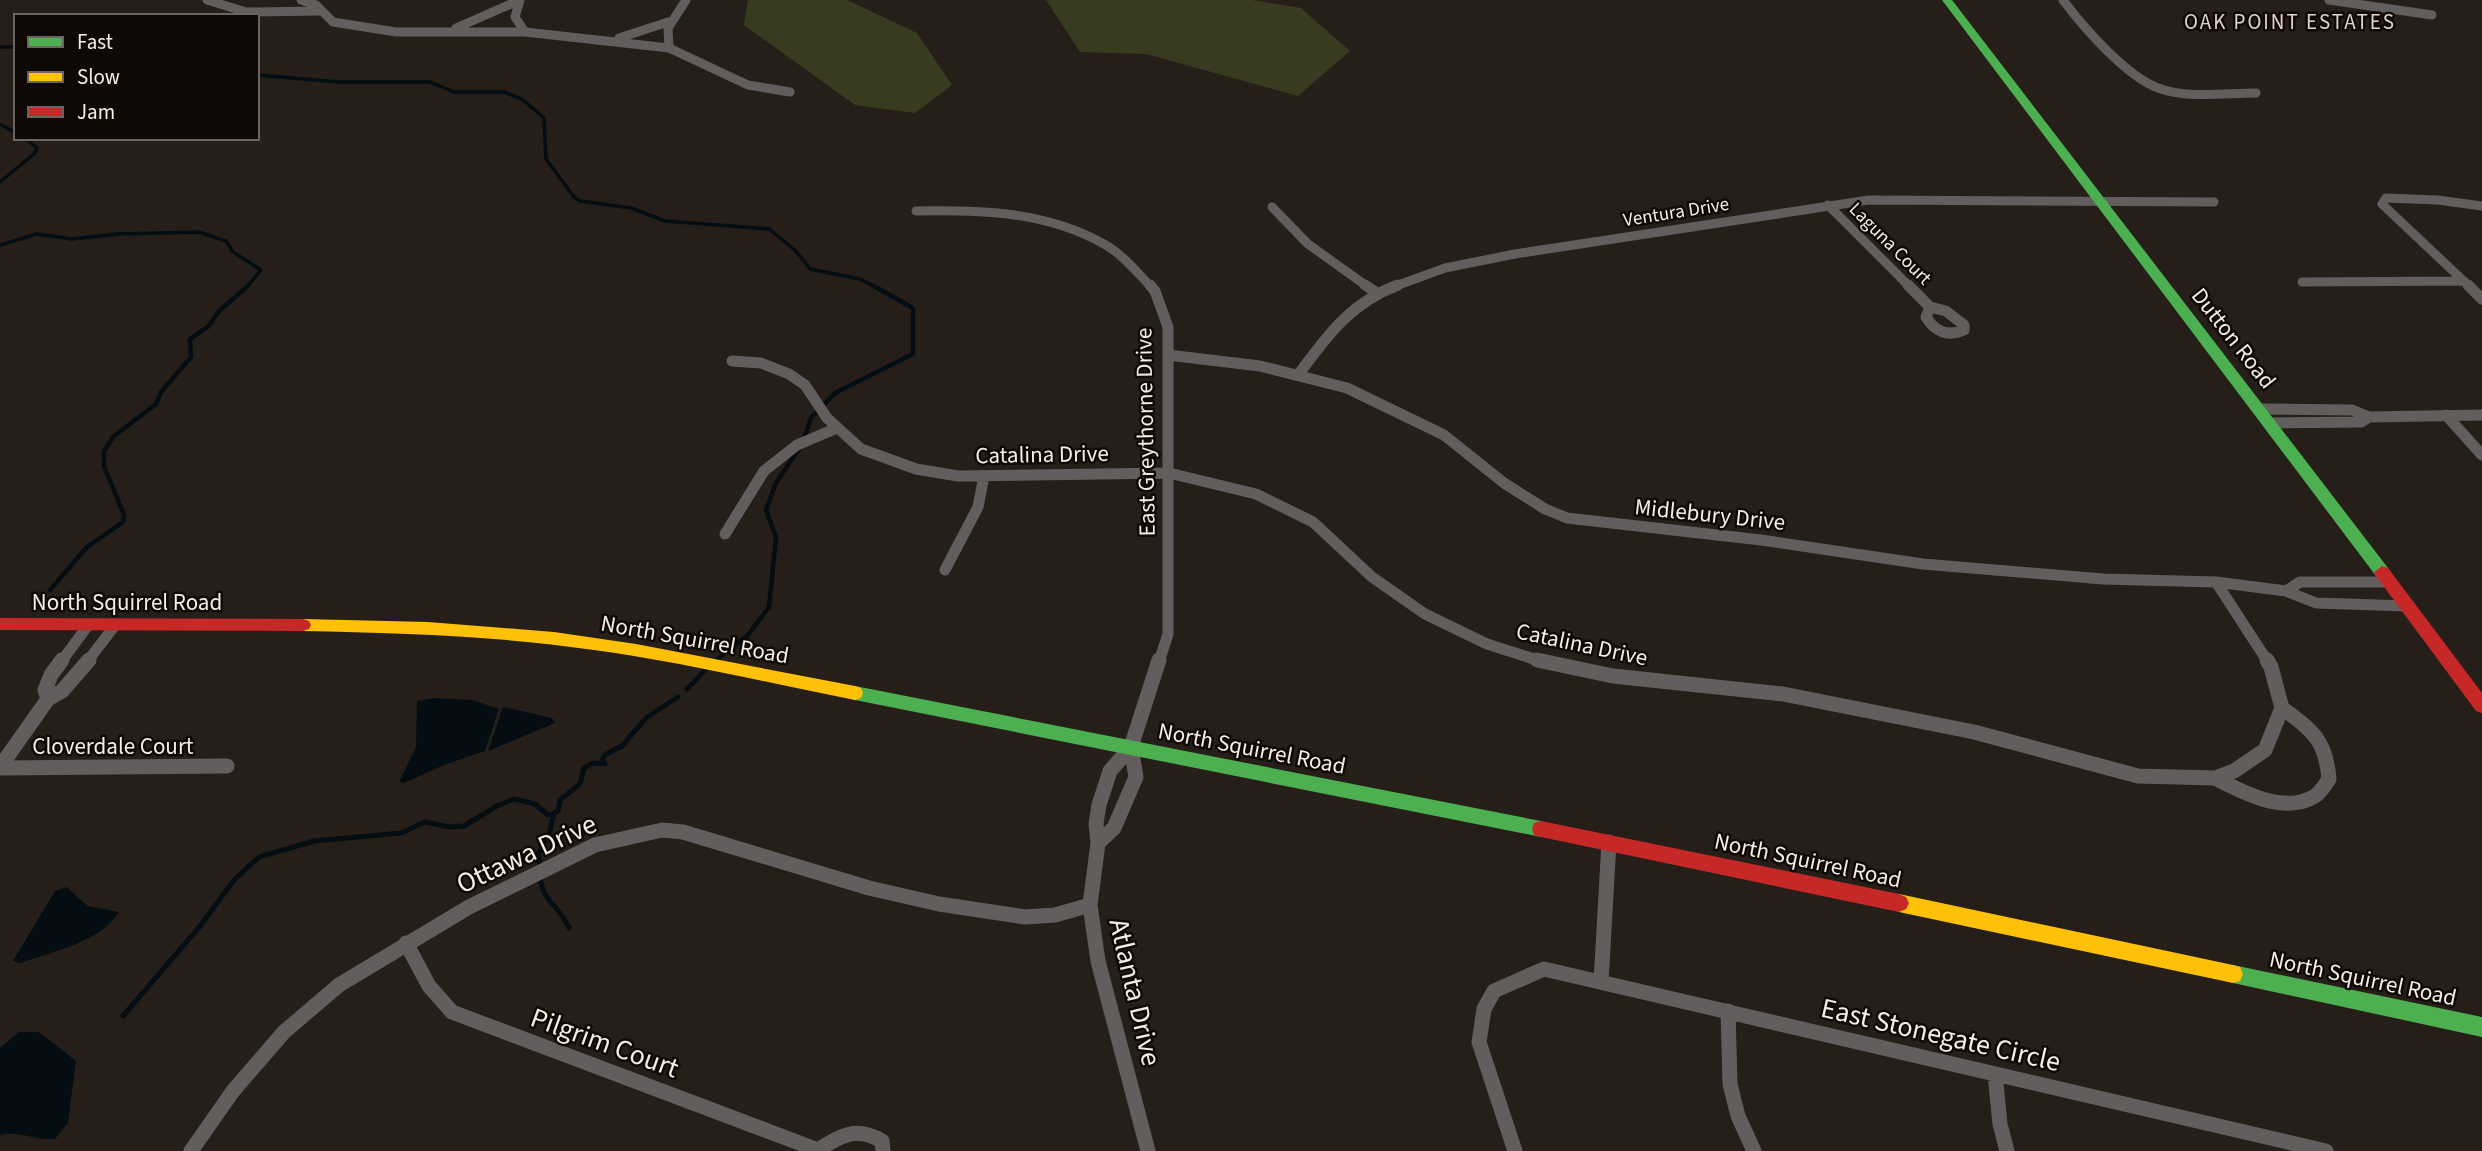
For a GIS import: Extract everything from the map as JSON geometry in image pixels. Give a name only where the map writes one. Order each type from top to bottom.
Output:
[{"type":"street","points":[[207,0],[217,5],[269,13],[320,11]]},
{"type":"street","points":[[301,0],[316,5],[320,11],[340,24],[406,33],[524,32],[669,48],[748,85],[790,92]]},
{"type":"street","points":[[446,32],[520,0]]},
{"type":"street","points":[[520,0],[514,9],[515,18],[524,32]]},
{"type":"street","points":[[669,48],[665,39],[668,22],[686,0]]},
{"type":"street","name":"Dutton Road","points":[[1947,0],[2259,408],[2482,706]]},
{"type":"street","points":[[2063,0],[2083,25],[2141,79],[2156,88],[2170,91],[2256,93]]},
{"type":"street","points":[[2329,0],[2432,15]]},
{"type":"street","points":[[613,40],[668,22]]},
{"type":"street","points":[[2482,206],[2438,200],[2386,198],[2382,204],[2482,299]]},
{"type":"street","name":"Ventura Drive","points":[[1297,375],[1338,322],[1377,293],[1445,268],[1515,254],[1869,200],[2101,202]]},
{"type":"street","points":[[2101,202],[2214,202]]},
{"type":"street","name":"Laguna Court","points":[[1828,205],[1930,307]]},
{"type":"street","points":[[1272,207],[1292,231],[1332,265],[1377,293]]},
{"type":"street","name":"East Greythorne Drive","points":[[916,211],[987,210],[1027,216],[1065,228],[1105,244],[1155,290],[1168,327],[1168,634],[1131,747]]},
{"type":"street","points":[[2302,282],[2463,281]]},
{"type":"street","name":"Midlebury Drive","points":[[1168,355],[1260,366],[1347,388],[1444,435],[1504,484],[1545,509],[1567,518],[1761,540],[1923,564],[2103,579],[2216,582],[2286,591],[2316,603],[2408,606]]},
{"type":"street","name":"Catalina Drive","points":[[732,361],[761,363],[789,374],[805,385],[827,418],[861,449],[916,469],[958,476],[1168,473],[1256,494],[1313,522],[1372,577],[1425,614],[1487,644],[1553,665],[1613,676],[1783,694],[1974,732],[2138,776],[2215,778],[2234,771],[2265,750],[2282,708]]},
{"type":"street","points":[[2259,408],[2352,410],[2369,417],[2482,415]]},
{"type":"street","points":[[2446,415],[2482,455]]},
{"type":"street","points":[[2270,423],[2361,422],[2369,417]]},
{"type":"street","points":[[725,534],[764,471],[797,444],[837,428]]},
{"type":"street","points":[[945,570],[978,507],[984,476]]},
{"type":"street","points":[[2215,778],[2241,792],[2282,804],[2315,797],[2329,779],[2329,754],[2315,733],[2282,708],[2272,667],[2216,582]]},
{"type":"street","name":"Midlebury Drive","points":[[2286,591],[2301,582],[2390,582]]},
{"type":"street","name":"North Squirrel Road","points":[[0,624],[407,628],[563,639],[665,655],[1609,842],[2482,1027]]},
{"type":"street","points":[[48,699],[45,690],[51,675],[89,624]]},
{"type":"street","points":[[0,767],[48,699],[62,691],[76,677],[116,624]]},
{"type":"street","name":"Atlanta Drive","points":[[1098,844],[1114,828],[1136,777],[1131,747]]},
{"type":"street","name":"Atlanta Drive","points":[[1131,747],[1110,771],[1096,824],[1098,844],[1090,905],[1098,961],[1148,1151]]},
{"type":"street","name":"Cloverdale Court","points":[[0,767],[227,766]]},
{"type":"street","name":"Ottawa Drive","points":[[191,1151],[233,1091],[284,1032],[339,985],[469,907],[595,845],[662,830],[682,832],[869,888],[939,904],[1025,917],[1055,915],[1090,905]]},
{"type":"street","points":[[1601,982],[1609,842]]},
{"type":"street","name":"Pilgrim Court","points":[[406,943],[429,986],[452,1012],[818,1150],[851,1130],[869,1132],[882,1141],[883,1151]]},
{"type":"street","points":[[1515,1151],[1479,1042],[1484,1009],[1494,991],[1544,969]]},
{"type":"street","name":"East Stonegate Circle","points":[[1544,969],[2326,1151]]},
{"type":"street","points":[[1728,1012],[1730,1084],[1738,1116],[1754,1151]]},
{"type":"street","points":[[1995,1074],[2000,1124],[2007,1151]]},
{"type":"green space","points":[[748,0],[847,0],[917,33],[952,85],[915,113],[855,105],[744,25]]},
{"type":"green space","points":[[1046,0],[1252,0],[1301,8],[1350,51],[1298,96],[1146,54],[1080,52]]},
{"type":"shaded area","points":[[435,698],[472,700],[499,709],[485,751],[404,783],[399,782],[416,747],[417,701]]},
{"type":"shaded area","points":[[503,707],[552,718],[555,723],[488,751]]},
{"type":"shaded area","points":[[67,887],[87,906],[119,912],[101,931],[89,938],[21,963],[13,961],[55,891]]},
{"type":"shaded area","points":[[19,1032],[39,1032],[76,1061],[68,1123],[55,1139],[0,1135],[0,1048]]},
{"type":"waterway","points":[[0,47],[14,47]]},
{"type":"waterway","points":[[259,75],[339,82],[430,82],[454,92],[504,92],[522,99],[544,118],[546,159],[574,197],[580,201],[631,208],[665,221],[769,229],[796,251],[810,269],[860,279],[875,287]]},
{"type":"waterway","points":[[0,124],[14,132]]},
{"type":"waterway","points":[[0,182],[35,153],[37,148],[27,140]]},
{"type":"waterway","points":[[0,245],[37,234],[72,239],[118,234],[199,232],[226,241],[233,252],[261,270],[248,286]]},
{"type":"waterway","points":[[804,439],[811,418],[835,393],[913,354],[913,308],[872,285]]},
{"type":"waterway","points":[[50,590],[87,547],[123,522],[124,515],[104,466],[104,451],[114,436],[156,404],[161,392],[191,357],[190,339],[209,326],[218,312],[248,286]]},
{"type":"waterway","points":[[715,661],[748,635],[769,607],[776,537],[766,510],[776,483],[800,447]]},
{"type":"waterway","points":[[687,689],[708,667]]},
{"type":"waterway","points":[[554,813],[558,811],[560,800],[580,784],[584,768],[593,763],[605,764],[602,760],[605,755],[622,746],[646,718],[678,697]]},
{"type":"waterway","points":[[123,1016],[201,925],[234,880],[259,857],[314,841],[401,833],[425,822],[449,827],[464,826],[514,799],[535,804],[548,815],[554,813]]},
{"type":"waterway","points":[[540,867],[538,854],[549,835],[554,813]]},
{"type":"waterway","points":[[540,876],[544,893],[569,928]]},
{"type":"traffic: fast","points":[[1947,0],[2382,572]]},
{"type":"traffic: fast","points":[[855,693],[1541,829]]},
{"type":"traffic: fast","points":[[2233,974],[2482,1027]]},
{"type":"traffic: slow","points":[[303,625],[428,628],[554,638],[636,650],[855,693]]},
{"type":"traffic: slow","points":[[1899,903],[2233,974]]},
{"type":"traffic: jam","points":[[2382,572],[2482,706]]},
{"type":"traffic: jam","points":[[0,624],[303,625]]},
{"type":"traffic: jam","points":[[1541,829],[1899,903]]},
{"type":"district","name":"OAK POINT ESTATES","points":[[2290,22]]}]
